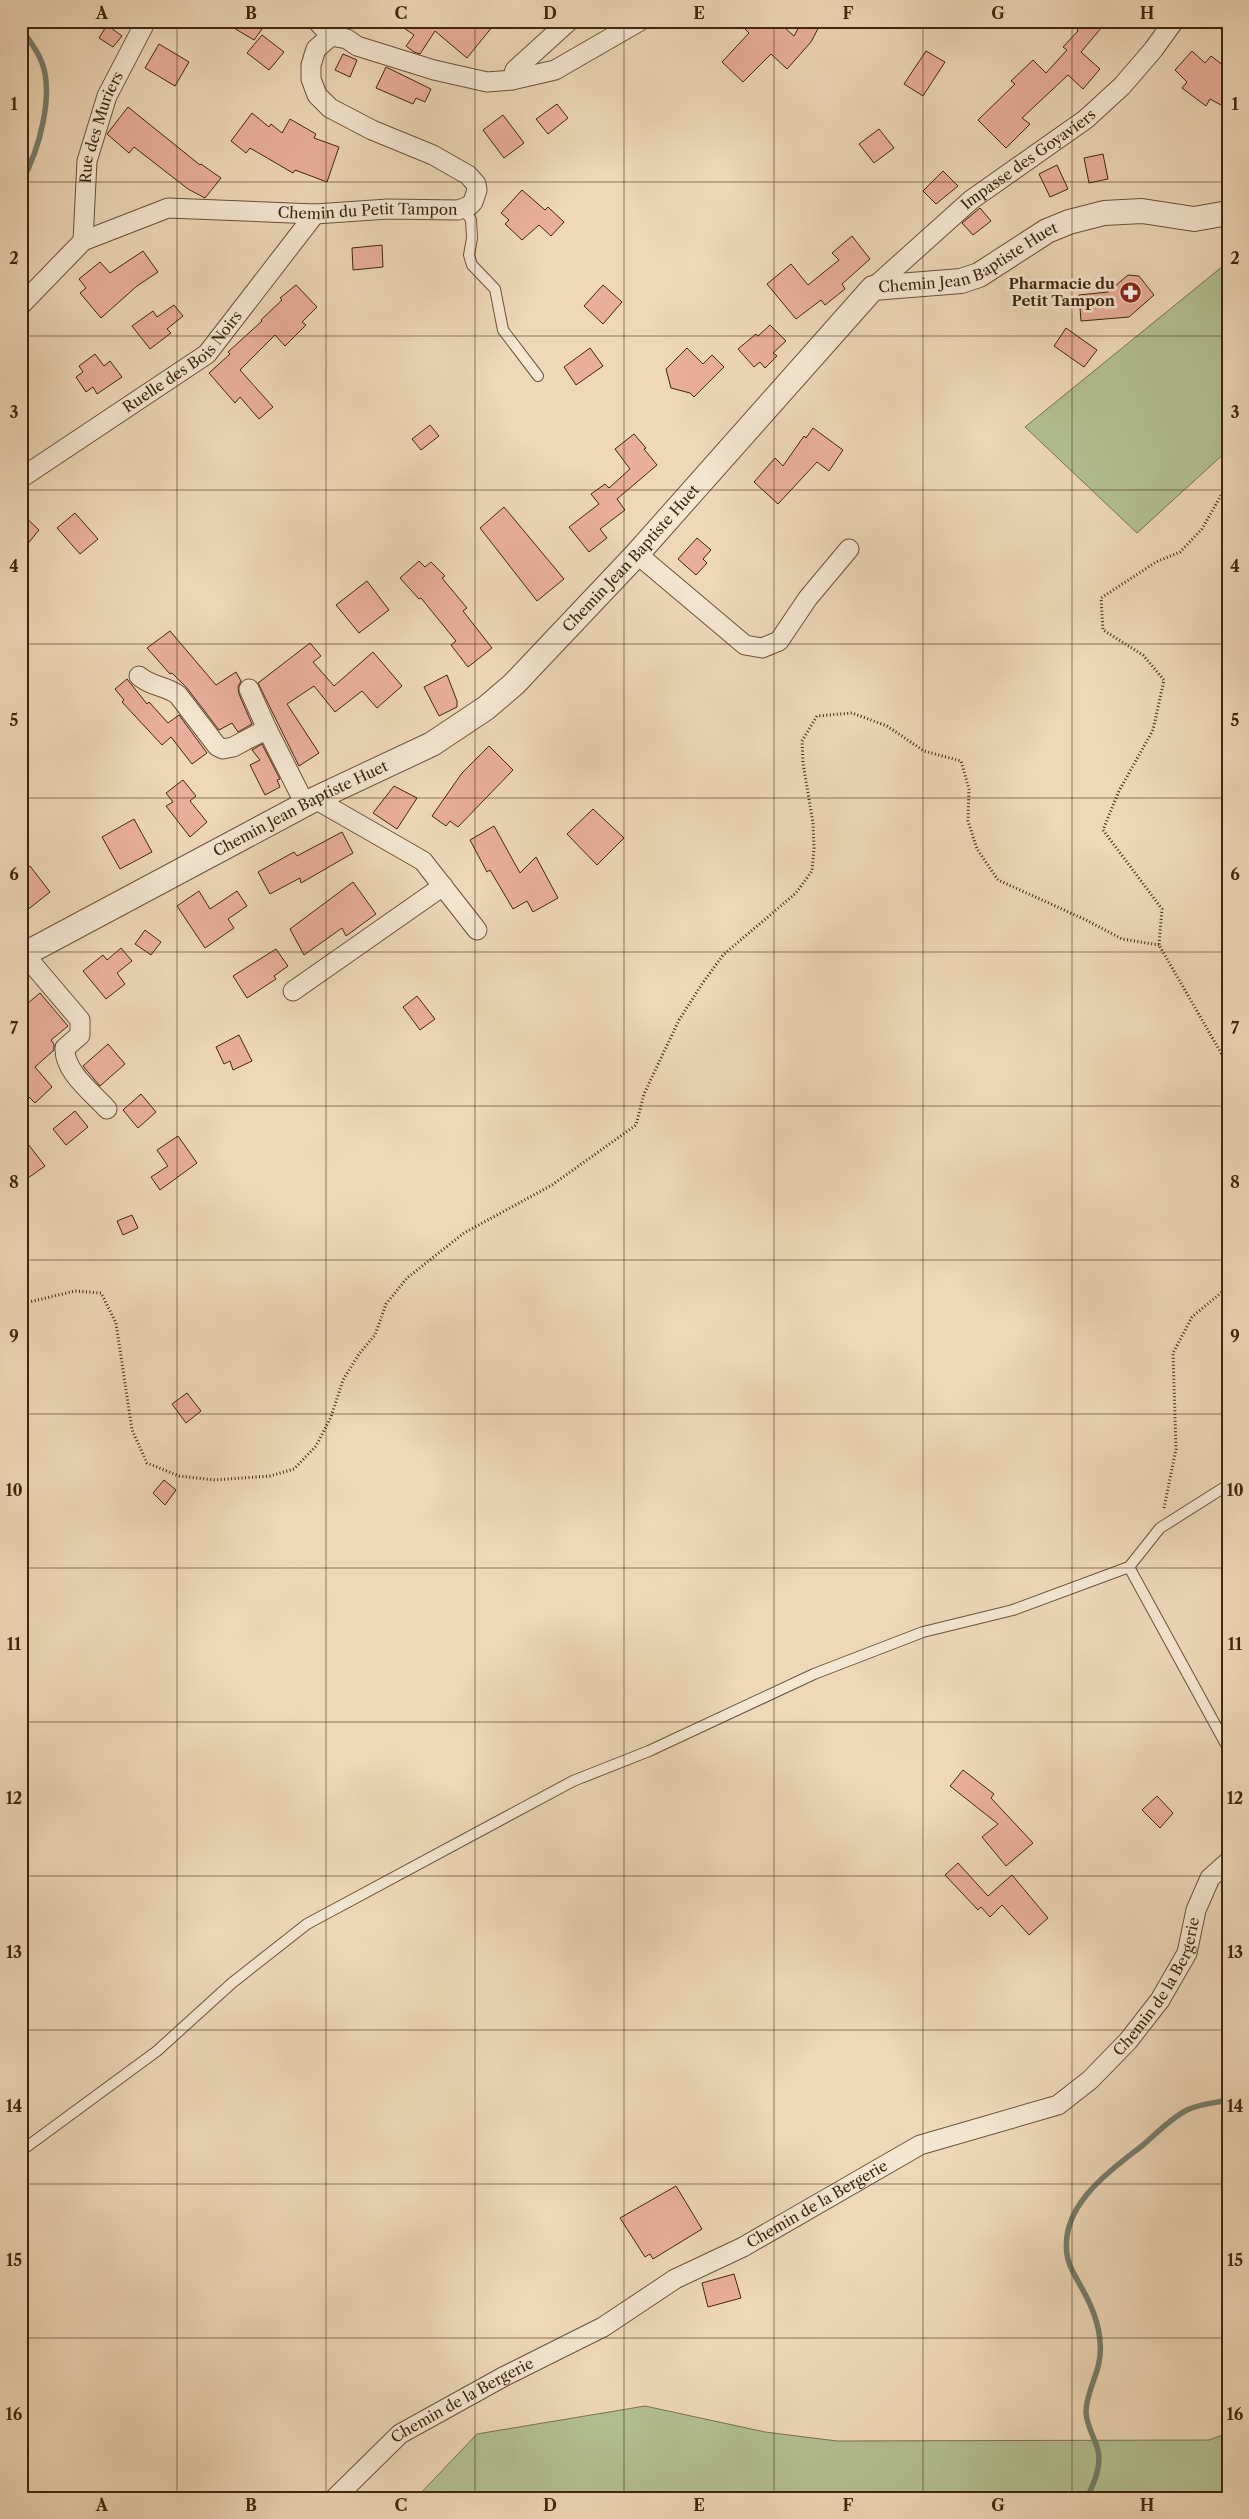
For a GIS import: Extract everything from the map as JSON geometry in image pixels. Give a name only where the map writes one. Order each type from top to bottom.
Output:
[{"type":"street","name":"Rue des Muriers","points":[[82,241],[87,161],[107,96],[146,21]]},
{"type":"street","points":[[316,21],[336,29],[347,40],[357,46],[434,70],[487,82],[512,80],[555,70],[640,21]]},
{"type":"street","points":[[512,80],[515,70],[569,21]]},
{"type":"street","name":"Impasse des Goyaviers","points":[[873,288],[971,200],[1086,119],[1122,86],[1153,50],[1174,21]]},
{"type":"street","name":"Chemin du Petit Tampon","points":[[21,305],[82,241],[168,208],[315,214],[388,209],[464,209],[474,202],[476,184],[468,175],[433,156],[372,130],[330,108],[317,95],[311,79],[311,65],[316,49],[336,29]]},
{"type":"street","name":"Chemin Jean Baptiste Huet","points":[[23,955],[310,801],[403,759],[472,718],[514,684],[637,554],[873,288],[961,281],[978,275],[1047,232],[1086,216],[1142,211],[1194,219],[1228,213]]},
{"type":"street","name":"Ruelle des Bois Noirs","points":[[21,478],[207,354],[315,214]]},
{"type":"street","points":[[637,554],[745,645],[762,648],[779,641],[808,598],[849,549]]},
{"type":"street","points":[[139,676],[146,682],[171,689],[178,695],[217,746],[223,749],[233,748],[267,729]]},
{"type":"street","points":[[249,689],[267,729],[310,801],[413,854],[430,869],[477,930]]},
{"type":"street","points":[[293,991],[443,886]]},
{"type":"street","points":[[23,955],[80,1020],[80,1035],[65,1048],[64,1058],[69,1067],[108,1109]]},
{"type":"street","name":"Chemin de la Bergerie","points":[[335,2498],[400,2434],[503,2377],[603,2327],[675,2280],[743,2248],[920,2145],[1058,2105],[1090,2080],[1128,2041],[1160,2000],[1187,1953],[1196,1910],[1210,1878],[1228,1862]]},
{"type":"lane","points":[[464,209],[472,220],[472,238],[469,255],[472,265],[495,289],[503,330],[538,376]]},
{"type":"lane","points":[[21,2151],[157,2051],[232,1983],[306,1924],[573,1781],[649,1752],[814,1674],[923,1632],[1014,1610],[1129,1567],[1160,1528],[1228,1485]]},
{"type":"lane","points":[[1129,1567],[1228,1748]]},
{"type":"path","points":[[1228,483],[1202,528],[1180,552],[1156,562],[1101,598],[1103,630],[1144,655],[1164,680],[1154,730],[1119,791],[1103,830],[1162,909],[1159,946],[1228,1065]]},
{"type":"path","points":[[21,1304],[75,1292],[101,1293],[116,1323],[132,1430],[147,1462],[179,1476],[215,1480],[270,1476],[294,1469],[316,1446],[331,1417],[344,1380],[359,1354],[375,1335],[386,1304],[407,1278],[464,1233],[552,1185],[636,1125],[648,1086],[679,1020],[702,984],[723,955],[796,893],[812,871],[813,823],[802,763],[802,741],[817,716],[852,712],[887,726],[924,752],[961,761],[969,789],[968,821],[977,849],[998,880],[1086,920],[1122,939],[1159,946]]},
{"type":"path","points":[[1160,1528],[1176,1449],[1172,1353],[1192,1317],[1228,1287]]},
{"type":"green space","points":[[1228,262],[1228,450],[1137,533],[1025,427]]},
{"type":"green space","points":[[645,2406],[765,2432],[837,2441],[1209,2440],[1228,2433],[1228,2498],[416,2498],[477,2434]]},
{"type":"building","points":[[222,21],[268,21],[254,40]]},
{"type":"building","points":[[394,21],[497,21],[467,58],[435,31],[420,54],[414,52],[406,46],[414,35]]},
{"type":"building","points":[[737,21],[777,21],[794,36],[802,21],[822,21],[811,42],[787,69],[771,54],[743,82],[722,62],[749,33]]},
{"type":"building","points":[[1084,21],[1107,21],[1081,52],[1100,69],[1083,89],[1068,75],[1022,118],[1030,124],[1006,148],[978,120],[1015,84],[1011,81],[1033,60],[1046,73],[1067,50],[1063,47],[1078,31]]},
{"type":"building","points":[[107,25],[122,36],[113,47],[99,38]]},
{"type":"building","points":[[262,35],[284,52],[269,70],[247,53]]},
{"type":"building","points":[[159,44],[189,62],[175,86],[145,68]]},
{"type":"building","points":[[926,51],[945,62],[923,96],[904,84]]},
{"type":"building","points":[[1192,51],[1205,63],[1211,56],[1227,68],[1222,76],[1228,79],[1228,109],[1210,99],[1206,106],[1182,88],[1187,82],[1175,70]]},
{"type":"building","points":[[343,54],[357,60],[350,77],[335,70]]},
{"type":"building","points":[[386,67],[431,89],[425,102],[416,98],[413,104],[376,88]]},
{"type":"building","points":[[557,104],[568,118],[548,134],[536,119]]},
{"type":"building","points":[[128,107],[200,165],[221,178],[205,198],[188,189],[134,147],[129,153],[107,134]]},
{"type":"building","points":[[252,113],[269,127],[271,124],[282,133],[290,119],[316,134],[314,138],[339,147],[327,182],[295,170],[293,173],[250,148],[246,153],[231,141]]},
{"type":"building","points":[[503,115],[524,143],[504,158],[483,130]]},
{"type":"building","points":[[879,129],[894,148],[874,163],[859,144]]},
{"type":"building","points":[[1103,154],[1108,179],[1089,183],[1084,158]]},
{"type":"building","points":[[1057,165],[1068,189],[1050,197],[1039,174]]},
{"type":"building","points":[[943,171],[958,186],[936,204],[923,191]]},
{"type":"building","points":[[522,190],[545,210],[548,207],[564,222],[551,236],[539,225],[522,240],[505,224],[509,220],[501,213]]},
{"type":"building","points":[[980,208],[991,221],[973,235],[962,223]]},
{"type":"building","points":[[852,236],[870,259],[842,284],[845,289],[825,305],[821,300],[796,319],[767,284],[791,264],[808,285],[839,260],[832,253]]},
{"type":"building","points":[[382,245],[383,267],[353,270],[352,248]]},
{"type":"building","points":[[143,251],[158,272],[137,286],[101,318],[80,293],[86,288],[79,279],[100,262],[110,273]]},
{"type":"building","points":[[1128,275],[1139,276],[1154,295],[1129,317],[1081,321],[1079,295],[1108,292]]},
{"type":"building","points":[[296,285],[317,307],[302,322],[306,325],[285,346],[275,335],[240,370],[273,407],[259,419],[240,397],[235,403],[209,373],[282,300],[280,298]]},
{"type":"building","points":[[603,285],[622,302],[603,324],[584,306]]},
{"type":"building","points":[[174,305],[183,316],[167,329],[171,333],[150,349],[132,326],[153,311],[157,317]]},
{"type":"building","points":[[770,325],[786,341],[773,353],[777,356],[765,368],[760,362],[754,367],[738,349],[756,334],[758,336]]},
{"type":"building","points":[[1066,328],[1097,350],[1084,367],[1054,346]]},
{"type":"building","points":[[590,348],[603,366],[576,385],[564,367]]},
{"type":"building","points":[[687,348],[703,364],[712,355],[724,367],[694,397],[690,393],[671,388],[666,369]]},
{"type":"building","points":[[95,354],[104,366],[110,361],[122,377],[97,394],[93,387],[86,392],[76,377],[83,372],[79,366]]},
{"type":"building","points":[[430,425],[439,436],[421,450],[412,439]]},
{"type":"building","points":[[813,428],[843,450],[829,471],[817,462],[778,504],[754,482],[775,458],[783,466],[804,436],[806,438]]},
{"type":"building","points":[[634,434],[657,465],[617,499],[625,510],[600,529],[607,538],[589,552],[569,527],[599,504],[591,494],[605,484],[609,488],[630,469],[615,449]]},
{"type":"building","points":[[504,507],[564,579],[537,601],[480,528]]},
{"type":"building","points":[[21,513],[39,530],[21,552]]},
{"type":"building","points":[[75,513],[98,539],[80,554],[57,528]]},
{"type":"building","points":[[697,538],[711,550],[703,559],[707,563],[696,575],[678,559]]},
{"type":"building","points":[[419,561],[425,567],[431,562],[445,576],[442,578],[467,608],[463,611],[492,648],[468,667],[451,645],[456,641],[421,598],[419,599],[400,578]]},
{"type":"building","points":[[367,581],[389,610],[359,633],[336,605]]},
{"type":"building","points":[[170,631],[216,685],[236,672],[241,681],[238,687],[239,694],[252,724],[238,732],[232,723],[219,730],[187,688],[172,673],[170,674],[147,648]]},
{"type":"building","points":[[310,643],[321,656],[313,662],[334,686],[373,652],[402,686],[377,708],[362,691],[335,712],[314,686],[287,704],[319,753],[299,766],[258,683]]},
{"type":"building","points":[[447,675],[457,701],[457,707],[439,716],[424,687]]},
{"type":"building","points":[[127,679],[147,704],[149,702],[168,723],[179,715],[207,753],[192,764],[171,737],[162,745],[122,702],[124,700],[115,689]]},
{"type":"building","points":[[262,744],[280,779],[277,780],[280,787],[265,795],[250,765],[260,760],[252,750]]},
{"type":"building","points":[[489,746],[513,770],[458,827],[450,821],[446,826],[432,816],[462,773]]},
{"type":"building","points":[[183,780],[196,796],[190,801],[207,822],[190,837],[166,806],[173,802],[166,793]]},
{"type":"building","points":[[394,786],[417,798],[397,829],[373,813]]},
{"type":"building","points":[[593,809],[624,838],[597,865],[567,834]]},
{"type":"building","points":[[134,819],[152,852],[120,869],[102,837]]},
{"type":"building","points":[[494,826],[520,873],[536,857],[558,898],[533,912],[527,901],[513,909],[490,870],[487,872],[470,840]]},
{"type":"building","points":[[342,832],[353,853],[301,883],[300,878],[270,894],[258,872],[294,852],[297,856]]},
{"type":"building","points":[[30,866],[50,892],[21,915],[21,873]]},
{"type":"building","points":[[353,882],[376,914],[346,936],[342,928],[304,955],[290,929]]},
{"type":"building","points":[[199,891],[210,909],[237,891],[247,906],[228,919],[234,928],[205,948],[177,906]]},
{"type":"building","points":[[145,930],[161,942],[151,955],[135,944]]},
{"type":"building","points":[[121,948],[132,961],[117,973],[125,984],[106,999],[83,971],[103,955],[107,960]]},
{"type":"building","points":[[276,949],[288,966],[274,976],[276,979],[247,998],[233,976]]},
{"type":"building","points":[[40,993],[68,1026],[51,1040],[54,1044],[54,1050],[35,1067],[52,1087],[35,1103],[21,1089],[21,1009]]},
{"type":"building","points":[[417,996],[435,1019],[420,1030],[403,1007]]},
{"type":"building","points":[[239,1035],[252,1061],[233,1070],[230,1061],[224,1064],[216,1047]]},
{"type":"building","points":[[108,1044],[125,1064],[100,1086],[83,1066]]},
{"type":"building","points":[[141,1094],[156,1112],[138,1128],[123,1110]]},
{"type":"building","points":[[75,1111],[88,1127],[66,1145],[53,1129]]},
{"type":"building","points":[[21,1135],[45,1166],[21,1183]]},
{"type":"building","points":[[178,1136],[197,1163],[160,1190],[151,1177],[168,1166],[157,1150]]},
{"type":"building","points":[[132,1215],[138,1228],[123,1235],[117,1221]]},
{"type":"building","points":[[187,1393],[201,1411],[186,1423],[172,1404]]},
{"type":"building","points":[[164,1480],[176,1490],[165,1505],[153,1493]]},
{"type":"building","points":[[963,1770],[994,1794],[991,1798],[1033,1843],[1006,1866],[982,1837],[998,1824],[950,1786]]},
{"type":"building","points":[[1157,1796],[1173,1813],[1160,1828],[1142,1810]]},
{"type":"building","points":[[958,1863],[988,1896],[1012,1875],[1048,1918],[1029,1935],[1002,1905],[990,1917],[981,1907],[978,1910],[945,1875]]},
{"type":"building","points":[[676,2186],[702,2229],[653,2259],[650,2254],[645,2257],[620,2218]]},
{"type":"building","points":[[734,2274],[741,2298],[708,2307],[702,2283]]},
{"type":"waterway","points":[[21,28],[40,58],[45,72],[46,87],[46,104],[39,138],[34,155],[21,182]]},
{"type":"waterway","points":[[1087,2498],[1099,2463],[1098,2451],[1087,2422],[1086,2411],[1099,2361],[1100,2342],[1093,2312],[1072,2270],[1067,2254],[1067,2236],[1071,2220],[1079,2205],[1090,2191],[1116,2166],[1170,2121],[1192,2108],[1228,2100]]},
{"type":"place","name":"Pharmacie du Petit Tampon","points":[[1131,293]]}]
